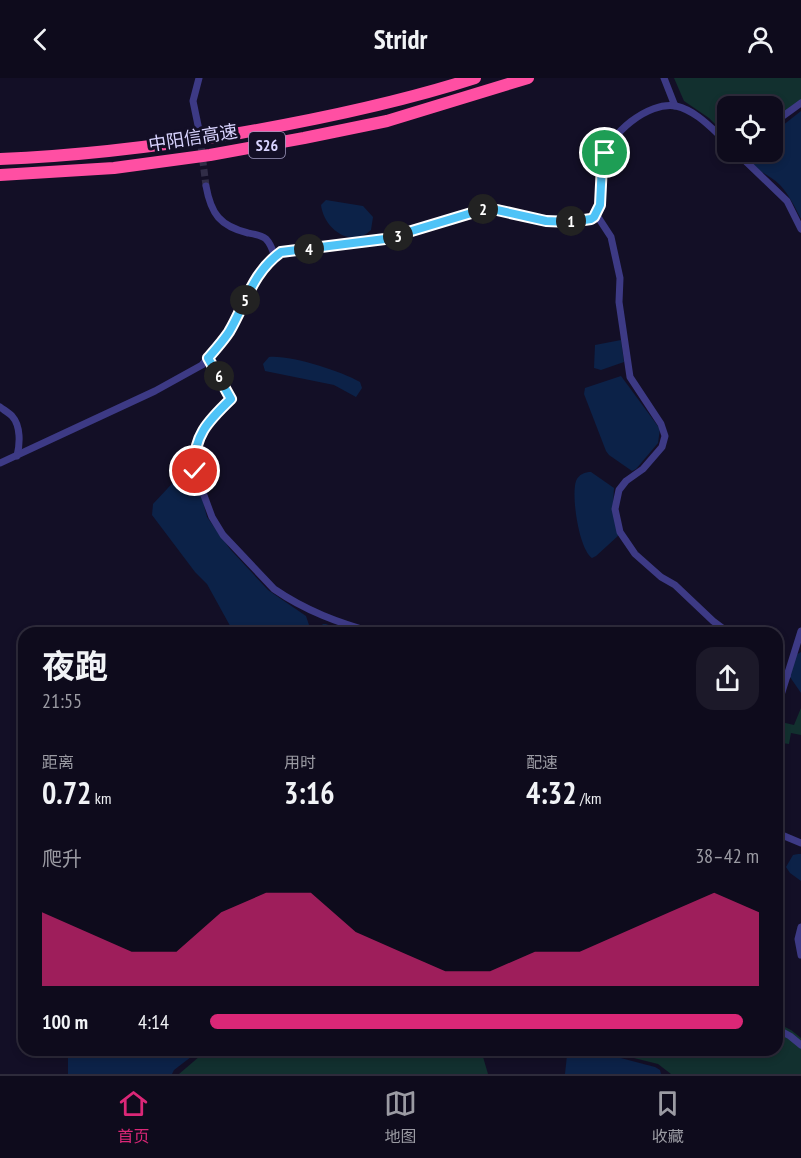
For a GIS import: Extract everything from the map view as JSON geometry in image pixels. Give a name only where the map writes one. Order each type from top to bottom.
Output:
[{"type":"highway","name":"中阳信高速","points":[[0,159],[113,152],[250,131],[383,105],[475,78]]},
{"type":"highway","name":"中阳信高速","points":[[0,175],[125,167],[304,138],[408,116],[528,78]]},
{"type":"street","points":[[199,78],[193,101],[199,130]]},
{"type":"street","points":[[664,78],[675,106]]},
{"type":"street","points":[[783,116],[801,103]]},
{"type":"street","points":[[0,463],[194,371],[208,358],[229,331],[262,269],[281,252],[385,239],[488,208],[546,221],[593,218],[600,205],[604,157],[615,138],[639,116],[655,109],[675,106],[699,117],[717,133]]},
{"type":"street","points":[[746,162],[787,201],[801,229]]},
{"type":"street","points":[[206,186],[213,210],[226,225],[232,229],[261,236],[270,243],[275,256]]},
{"type":"street","points":[[596,214],[611,237],[620,278],[619,302],[630,376],[661,424],[665,436],[662,447],[643,469],[626,481],[619,490],[615,509],[620,532],[635,554],[661,577],[675,585],[721,627]]},
{"type":"street","points":[[208,358],[231,399],[203,430],[194,451],[194,470],[212,517],[223,535],[274,589],[313,613],[354,627]]},
{"type":"street","points":[[0,407],[13,417],[16,423],[19,436],[17,456]]},
{"type":"street","points":[[783,689],[801,631]]},
{"type":"street","points":[[783,672],[787,676]]},
{"type":"street","points":[[783,836],[801,843]]},
{"type":"street","points":[[801,927],[798,939],[801,955]]},
{"type":"street","points":[[783,1032],[801,1045]]},
{"type":"green space","points":[[674,78],[801,78],[801,101],[783,113],[783,96],[717,96],[717,126],[684,101]]},
{"type":"green space","points":[[801,708],[801,735],[791,733],[789,744],[783,743],[783,722],[794,725]]},
{"type":"green space","points":[[783,1026],[801,1038],[801,1074],[671,1074],[658,1064],[626,1056],[783,1056]]},
{"type":"green space","points":[[200,1056],[483,1056],[488,1074],[179,1074]]},
{"type":"water","points":[[801,111],[801,219],[783,189],[751,162],[783,162],[783,125]]},
{"type":"water","points":[[326,200],[363,206],[373,217],[371,230],[355,237],[340,234],[327,222],[323,214],[321,205]]},
{"type":"water","points":[[621,340],[624,362],[601,370],[594,368],[595,345]]},
{"type":"water","points":[[269,357],[303,361],[341,373],[360,382],[362,388],[356,397],[334,385],[265,371],[263,364]]},
{"type":"water","points":[[621,376],[660,429],[658,443],[632,471],[606,451],[584,394],[585,388]]},
{"type":"water","points":[[591,472],[614,488],[613,506],[619,535],[592,558],[587,553],[580,534],[575,498],[577,479],[582,474]]},
{"type":"water","points":[[181,474],[190,475],[201,494],[207,517],[230,549],[268,590],[306,616],[308,627],[231,627],[207,584],[195,572],[152,515],[153,504]]},
{"type":"water","points":[[326,624],[334,627],[320,627]]},
{"type":"water","points":[[801,652],[801,693],[790,677],[796,655]]},
{"type":"water","points":[[801,854],[801,881],[786,867],[793,855]]},
{"type":"water","points":[[68,1056],[192,1056],[172,1074],[68,1074]]},
{"type":"water","points":[[567,1056],[613,1056],[655,1067],[660,1070],[661,1074],[565,1074]]},
{"type":"tunnel","points":[[200,138],[206,186]]},
{"type":"route","points":[[195,471],[194,451],[203,430],[231,399],[208,358],[229,331],[256,278],[268,261],[281,252],[399,236],[488,208],[546,221],[570,222],[591,219],[600,205],[602,164],[605,153]]}]
